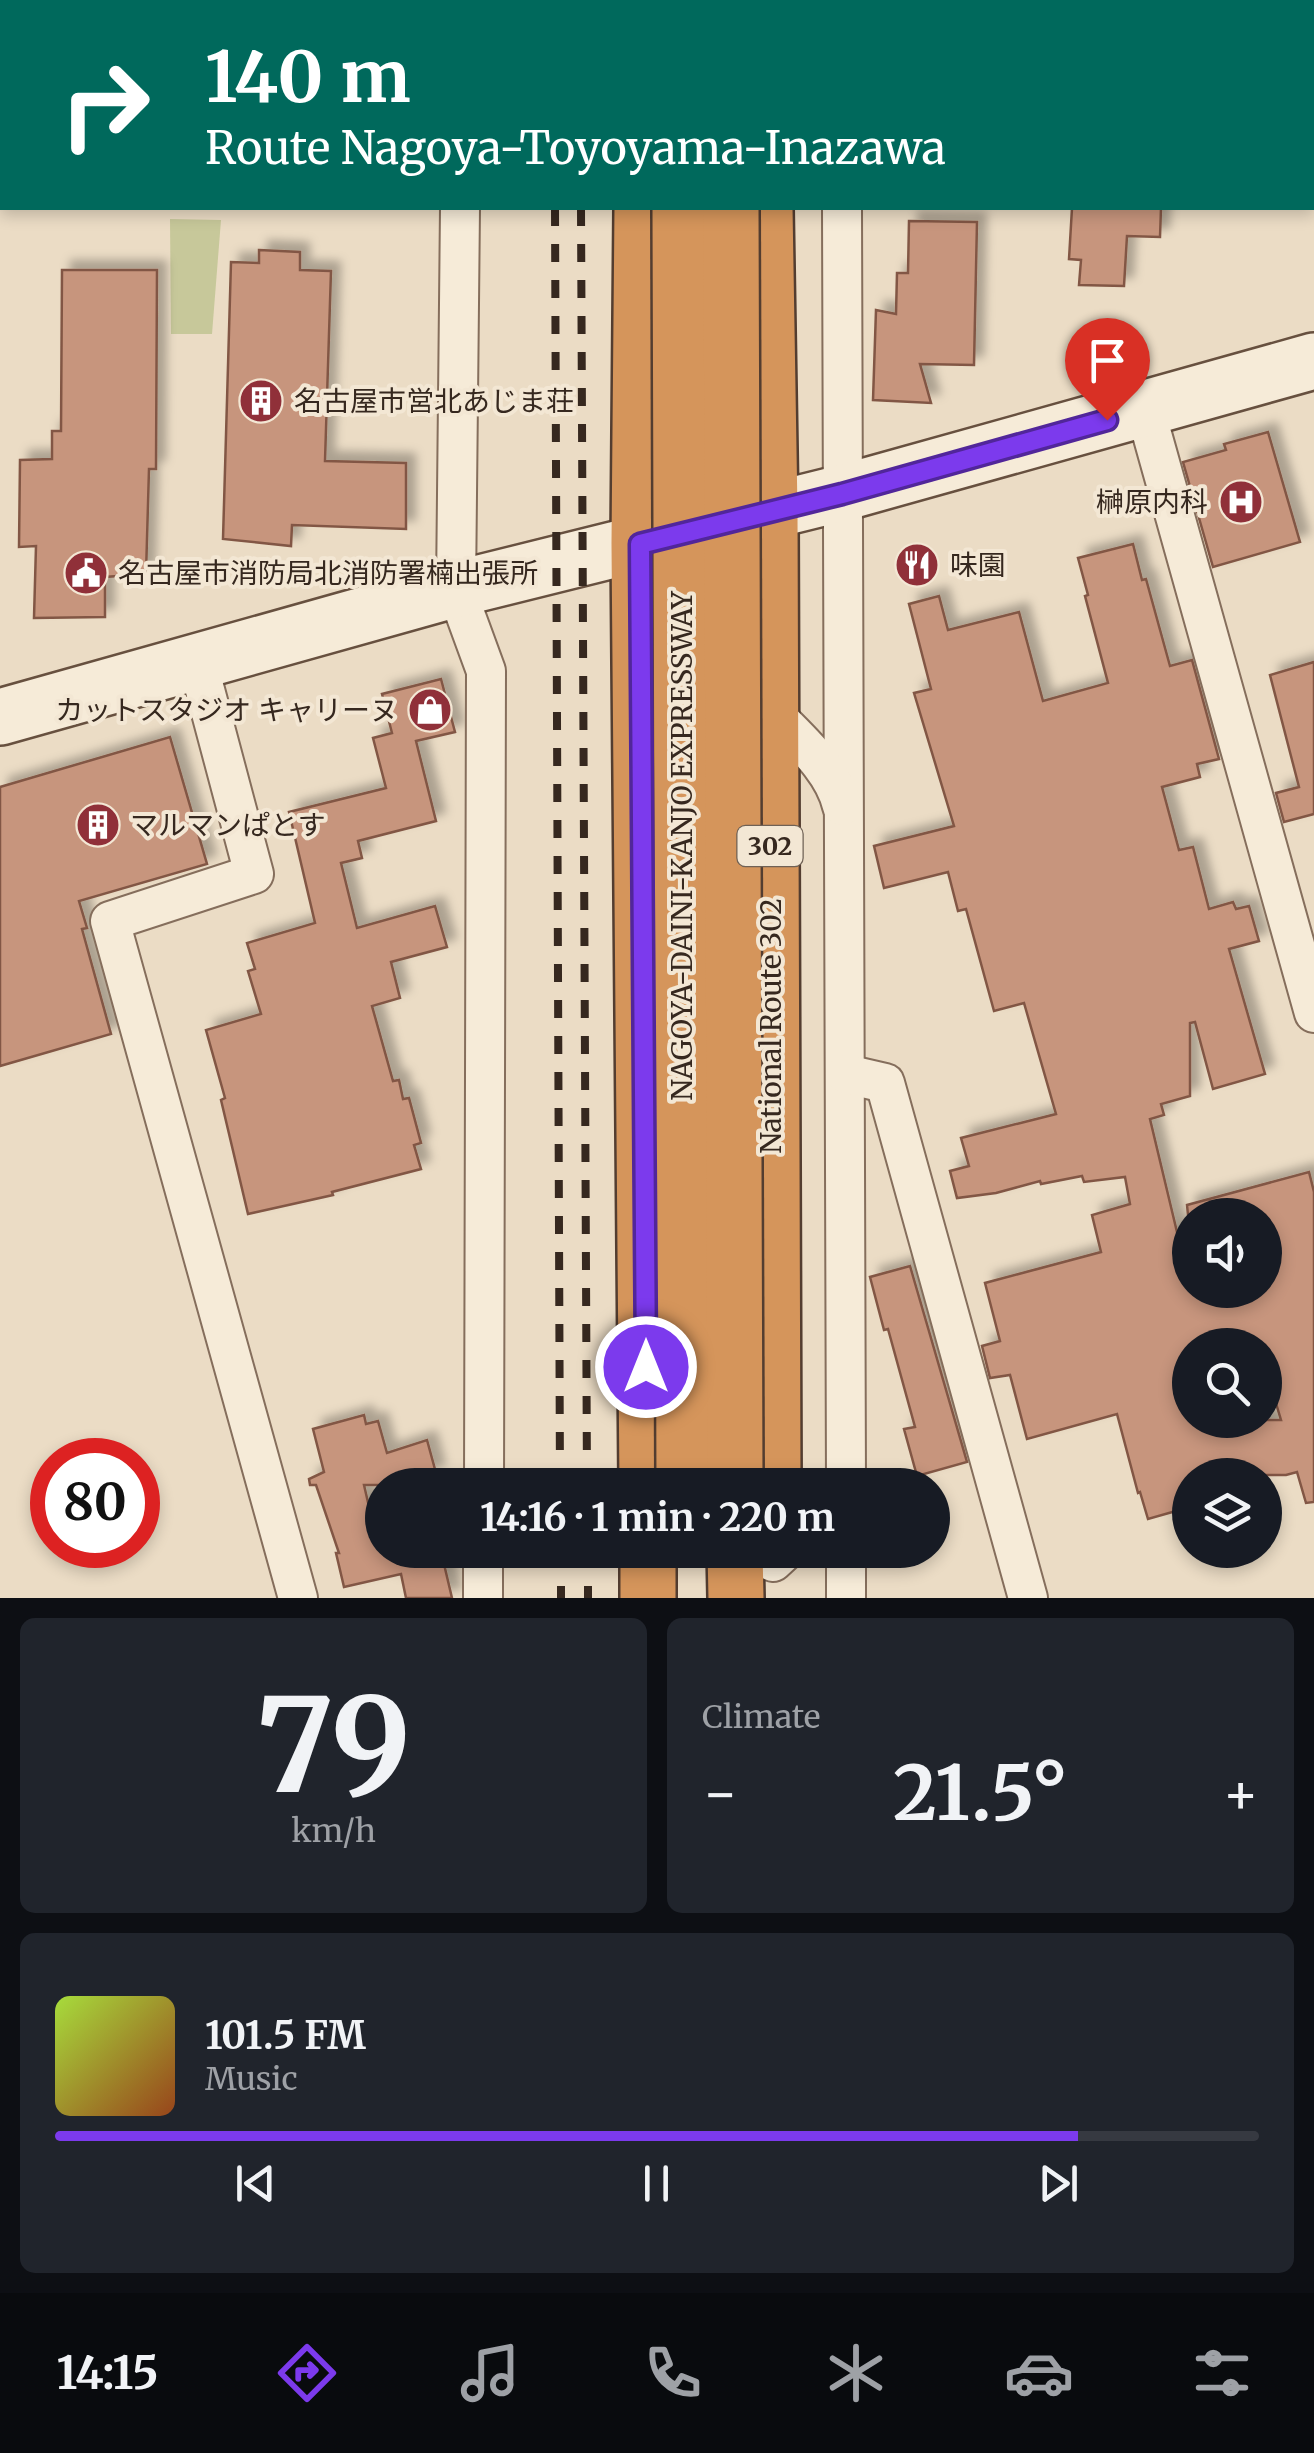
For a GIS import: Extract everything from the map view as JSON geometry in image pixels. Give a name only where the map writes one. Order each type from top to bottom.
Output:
[{"type":"highway","points":[[642,210],[640,544],[647,1468]]},
{"type":"highway","name":"NAGOYA-DAINI-KANJO EXPRESSWAY","points":[[680,210],[684,1468]]},
{"type":"highway","name":"NAGOYA-DAINI-KANJO EXPRESSWAY","points":[[732,210],[735,1468]]},
{"type":"highway","name":"National Route 302","points":[[765,210],[770,511],[773,1468]]},
{"type":"highway","points":[[648,1568],[648,1598]]},
{"type":"highway","points":[[684,1568],[685,1598]]},
{"type":"main road","points":[[0,717],[456,589],[842,494],[1314,361]]},
{"type":"street","points":[[460,210],[456,589],[486,670],[484,1468]]},
{"type":"street","points":[[842,210],[846,1468]]},
{"type":"street","points":[[1145,409],[1314,1013]]},
{"type":"street","points":[[198,660],[254,874],[110,922],[298,1598]]},
{"type":"street","points":[[770,710],[824,769],[840,796],[844,816]]},
{"type":"street","points":[[846,1074],[885,1084],[1028,1598]]},
{"type":"street","points":[[483,1598],[484,1568]]},
{"type":"street","points":[[846,1568],[846,1598]]},
{"type":"green space","points":[[170,219],[221,220],[212,334],[171,334]]},
{"type":"building","points":[[1072,210],[1161,210],[1160,237],[1127,236],[1124,286],[1079,285],[1081,260],[1069,259]]},
{"type":"building","points":[[909,221],[977,222],[974,365],[920,364],[931,403],[873,400],[876,310],[896,314],[897,273],[908,273]]},
{"type":"building","points":[[259,250],[300,252],[300,270],[331,271],[325,461],[406,463],[406,529],[292,525],[291,546],[223,539],[231,262],[259,263]]},
{"type":"building","points":[[62,270],[157,270],[156,469],[149,469],[146,574],[105,577],[105,617],[34,618],[36,546],[19,547],[20,460],[52,459],[52,431],[61,431]]},
{"type":"building","name":"榊原内科","points":[[1268,432],[1300,542],[1213,567],[1183,462],[1226,450],[1224,444]]},
{"type":"building","points":[[1133,544],[1170,666],[1192,660],[1219,759],[1197,764],[1200,777],[1162,787],[1179,850],[1193,847],[1209,909],[1233,902],[1236,909],[1249,906],[1259,941],[1229,949],[1265,1074],[1213,1089],[1195,1022],[1190,1023],[1190,1096],[1161,1104],[1164,1115],[1150,1119],[1172,1211],[1172,1308],[1282,1308],[1282,1198],[1213,1198],[1309,1172],[1314,1192],[1314,1502],[1306,1503],[1297,1472],[1282,1475],[1282,1458],[1172,1458],[1172,1512],[1148,1519],[1117,1414],[1027,1439],[1010,1375],[990,1378],[982,1346],[1000,1341],[985,1283],[1101,1252],[1092,1215],[1130,1204],[1125,1177],[1084,1182],[1082,1176],[1041,1184],[1040,1181],[957,1198],[950,1171],[969,1166],[961,1138],[1056,1114],[1024,1003],[994,1011],[966,909],[958,911],[948,872],[884,888],[874,846],[954,826],[914,693],[931,689],[909,604],[939,596],[948,630],[1019,612],[1043,701],[1108,683],[1085,596],[1088,595],[1078,558]]},
{"type":"building","points":[[1314,662],[1314,814],[1284,822],[1276,793],[1299,787],[1270,675]]},
{"type":"building","points":[[441,679],[455,732],[416,741],[436,821],[358,841],[362,858],[341,863],[357,928],[435,906],[447,947],[391,962],[400,998],[372,1006],[393,1081],[399,1080],[403,1099],[409,1098],[421,1143],[414,1145],[421,1169],[332,1192],[333,1195],[248,1214],[221,1100],[225,1098],[206,1030],[261,1014],[248,971],[255,969],[247,943],[315,923],[289,812],[386,788],[373,738],[392,733],[382,694]]},
{"type":"building","name":"マルマンぱとす","points":[[170,737],[207,864],[79,901],[87,928],[82,929],[111,1034],[0,1066],[0,787]]},
{"type":"building","points":[[910,1266],[967,1462],[946,1468],[915,1468],[904,1429],[915,1427],[870,1277]]},
{"type":"building","points":[[364,1415],[366,1424],[378,1421],[387,1453],[427,1440],[435,1468],[365,1468],[365,1568],[445,1568],[452,1598],[406,1598],[401,1574],[344,1587],[339,1553],[316,1485],[310,1485],[309,1479],[324,1472],[313,1429]]},
{"type":"railway","points":[[555,210],[560,1468]]},
{"type":"railway","points":[[581,210],[587,1468]]},
{"type":"railway","points":[[561,1568],[561,1598]]},
{"type":"railway","points":[[588,1568],[588,1598]]},
{"type":"place","name":"名古屋市営北あじま荘","points":[[261,401]]},
{"type":"place","name":"榊原内科","points":[[1241,502]]},
{"type":"place","name":"味園","points":[[917,565]]},
{"type":"place","name":"名古屋市消防局北消防署楠出張所","points":[[86,573]]},
{"type":"place","name":"カットスタジオ キャリーヌ","points":[[430,710]]},
{"type":"place","name":"マルマンぱとす","points":[[98,825]]},
{"type":"route","points":[[646,1367],[640,544],[842,494],[1107,420]]}]
